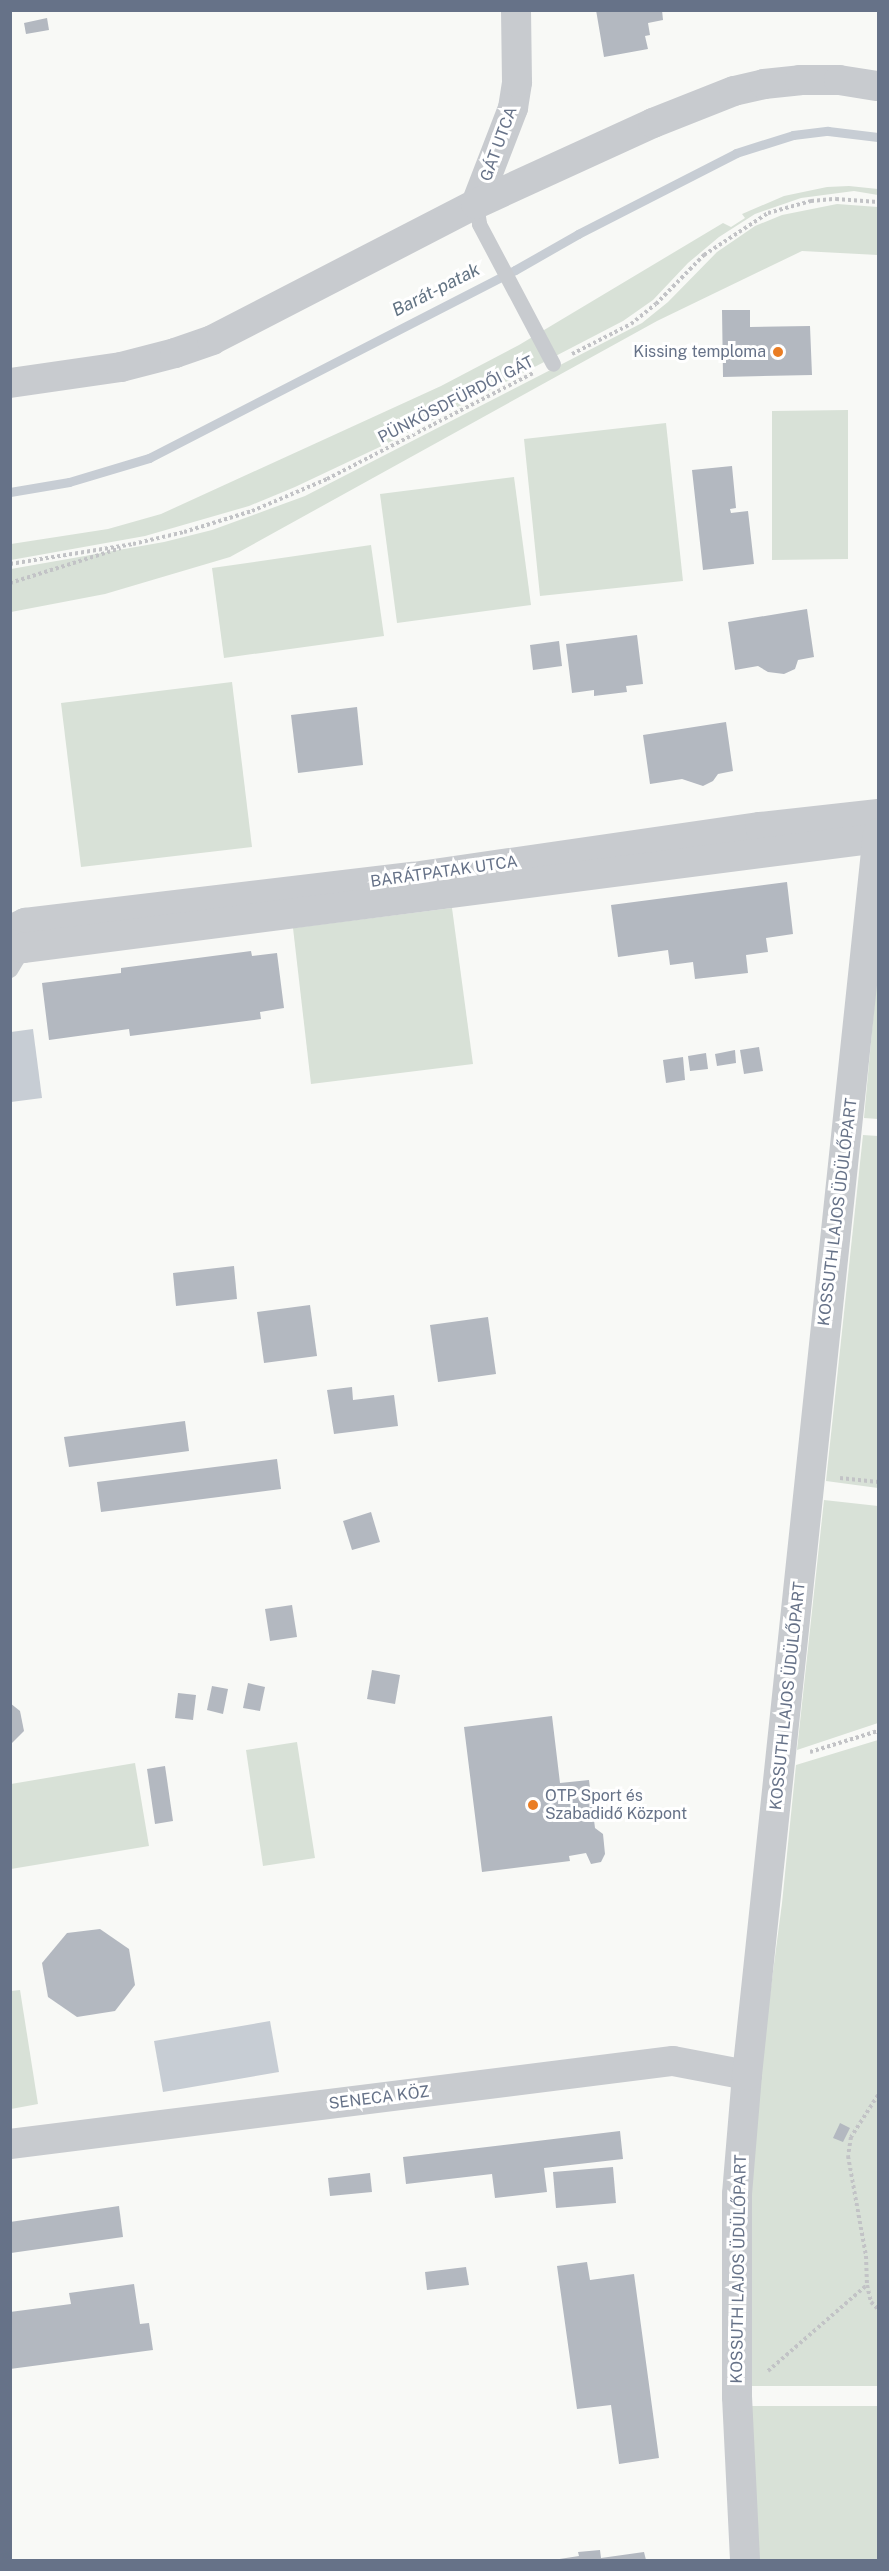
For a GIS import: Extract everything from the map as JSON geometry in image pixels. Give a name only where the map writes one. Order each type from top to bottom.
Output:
[{"type":"street","name":"GÁT UTCA","points":[[476,204],[513,108],[517,82],[516,10]]},
{"type":"street","points":[[10,383],[121,366],[175,353],[212,340],[476,204],[653,123],[734,91],[764,84],[800,80],[839,80],[879,86]]},
{"type":"street","name":"BARÁTPATAK UTCA","points":[[14,948],[25,923],[413,877],[665,854],[731,845],[879,814]]},
{"type":"street","name":"KOSSUTH LAJOS ÜDÜLŐPART","points":[[745,2560],[737,2397],[737,2194],[747,2075],[879,833]]},
{"type":"street","name":"BARÁTPATAK UTCA","points":[[731,845],[878,838]]},
{"type":"street","name":"SENECA KÖZ","points":[[10,2144],[673,2061],[747,2075]]},
{"type":"lane","points":[[476,204],[479,224],[553,364]]},
{"type":"path","name":"PÜNKÖSDFÜRDŐI GÁT","points":[[10,564],[133,544],[184,532],[252,511],[316,484],[631,324],[656,304],[704,255],[768,213],[811,201],[869,200],[879,202]]},
{"type":"path","points":[[10,583],[133,544]]},
{"type":"path","points":[[811,1475],[879,1482]]},
{"type":"path","points":[[782,1761],[879,1731]]},
{"type":"path","points":[[879,2095],[851,2137],[848,2156],[866,2256],[867,2285],[871,2302],[879,2309]]},
{"type":"path","points":[[737,2397],[867,2285]]},
{"type":"shaded area","points":[[849,186],[878,189],[878,195],[854,191],[801,198],[755,214],[719,237],[688,263],[653,300],[623,321],[386,444],[295,487],[249,506],[145,536],[11,560],[11,544],[108,529],[161,514],[441,386],[519,345],[723,223],[731,227],[745,218],[742,214],[784,196],[827,187]]},
{"type":"shaded area","points":[[837,204],[878,207],[878,255],[802,251],[657,321],[230,557],[105,594],[11,612],[11,569],[164,542],[212,530],[305,496],[642,323],[668,302],[717,252],[755,226],[782,215]]},
{"type":"shaded area","points":[[848,410],[848,559],[772,560],[772,411]]},
{"type":"shaded area","points":[[666,423],[683,581],[540,596],[524,439]]},
{"type":"shaded area","points":[[514,477],[531,605],[397,623],[380,494]]},
{"type":"shaded area","points":[[371,545],[384,636],[224,658],[212,568]]},
{"type":"shaded area","points":[[232,682],[252,847],[81,867],[61,703]]},
{"type":"shaded area","points":[[452,908],[473,1064],[311,1084],[293,928]]},
{"type":"shaded area","points":[[878,965],[878,1119],[864,1118]]},
{"type":"shaded area","points":[[33,1029],[42,1098],[11,1102],[11,1032]]},
{"type":"shaded area","points":[[863,1135],[878,1136],[878,1488],[826,1481]]},
{"type":"shaded area","points":[[824,1500],[878,1506],[878,1723],[797,1750]]},
{"type":"shaded area","points":[[878,1740],[878,2386],[747,2386],[749,2210],[758,2086],[782,1903],[796,1765]]},
{"type":"shaded area","points":[[297,1742],[315,1858],[263,1866],[246,1750]]},
{"type":"shaded area","points":[[135,1763],[149,1846],[11,1869],[11,1784]]},
{"type":"shaded area","points":[[20,1990],[38,2104],[11,2109],[11,1991]]},
{"type":"shaded area","points":[[270,2021],[279,2072],[163,2092],[154,2041]]},
{"type":"shaded area","points":[[748,2406],[878,2406],[878,2560],[758,2560]]},
{"type":"building","points":[[596,10],[662,10],[663,20],[648,23],[650,35],[645,36],[648,49],[604,57]]},
{"type":"building","points":[[47,18],[49,30],[26,34],[24,23]]},
{"type":"building","points":[[722,310],[750,310],[750,327],[810,326],[812,375],[723,377]]},
{"type":"building","points":[[732,466],[736,508],[730,509],[731,513],[748,511],[754,564],[703,570],[692,470]]},
{"type":"building","points":[[807,609],[814,657],[798,660],[795,669],[784,674],[768,672],[758,666],[735,670],[728,622]]},
{"type":"building","points":[[637,635],[643,684],[626,686],[627,692],[594,696],[594,690],[572,693],[566,644]]},
{"type":"building","points":[[559,641],[562,666],[533,670],[530,645]]},
{"type":"building","points":[[357,707],[363,765],[298,773],[291,715]]},
{"type":"building","points":[[726,722],[733,771],[718,774],[713,781],[703,786],[682,779],[650,784],[643,735]]},
{"type":"building","points":[[787,882],[793,934],[766,938],[768,952],[746,955],[748,973],[695,979],[693,962],[670,965],[668,950],[618,957],[611,905]]},
{"type":"building","points":[[251,951],[252,956],[277,953],[284,1008],[260,1012],[261,1019],[130,1036],[129,1029],[49,1040],[42,983],[121,973],[121,968]]},
{"type":"building","points":[[759,1047],[763,1071],[744,1074],[740,1050]]},
{"type":"building","points":[[735,1050],[736,1063],[717,1066],[715,1054]]},
{"type":"building","points":[[706,1053],[708,1069],[690,1071],[688,1056]]},
{"type":"building","points":[[683,1057],[685,1080],[666,1083],[663,1060]]},
{"type":"building","points":[[234,1266],[237,1299],[176,1306],[173,1273]]},
{"type":"building","points":[[310,1305],[317,1356],[264,1363],[257,1312]]},
{"type":"building","points":[[488,1317],[496,1374],[438,1382],[430,1325]]},
{"type":"building","points":[[352,1387],[353,1400],[394,1395],[398,1426],[334,1434],[327,1390]]},
{"type":"building","points":[[185,1421],[189,1451],[69,1467],[64,1437]]},
{"type":"building","points":[[277,1459],[281,1489],[101,1512],[97,1482]]},
{"type":"building","points":[[371,1512],[380,1542],[352,1550],[343,1521]]},
{"type":"building","points":[[292,1605],[297,1637],[270,1641],[265,1609]]},
{"type":"building","points":[[372,1670],[400,1675],[395,1704],[367,1699]]},
{"type":"building","points":[[248,1683],[265,1687],[260,1711],[243,1708]]},
{"type":"building","points":[[212,1686],[228,1689],[223,1714],[207,1710]]},
{"type":"building","points":[[178,1693],[196,1695],[193,1720],[175,1718]]},
{"type":"building","points":[[10,1703],[20,1711],[24,1731],[10,1745]]},
{"type":"building","name":"OTP Sport és Szabadidő Központ","points":[[552,1716],[560,1783],[589,1780],[595,1828],[603,1834],[605,1854],[601,1862],[591,1864],[586,1853],[569,1856],[570,1861],[482,1872],[464,1727]]},
{"type":"building","points":[[165,1766],[173,1821],[155,1824],[147,1769]]},
{"type":"building","points":[[100,1929],[129,1949],[135,1985],[115,2011],[77,2017],[48,1997],[42,1963],[67,1933]]},
{"type":"building","points":[[840,2123],[850,2128],[843,2142],[833,2138]]},
{"type":"building","points":[[620,2131],[623,2159],[544,2168],[547,2192],[495,2198],[492,2174],[406,2184],[403,2157]]},
{"type":"building","points":[[613,2167],[616,2203],[556,2208],[553,2172]]},
{"type":"building","points":[[370,2173],[372,2192],[330,2196],[328,2178]]},
{"type":"building","points":[[119,2206],[123,2237],[11,2253],[10,2222]]},
{"type":"building","points":[[587,2262],[590,2280],[634,2274],[659,2458],[619,2464],[611,2405],[577,2409],[557,2266]]},
{"type":"building","points":[[466,2267],[469,2285],[427,2290],[425,2272]]},
{"type":"building","points":[[134,2284],[140,2324],[149,2323],[153,2350],[10,2369],[10,2312],[71,2304],[69,2293]]},
{"type":"building","points":[[600,2550],[601,2558],[644,2552],[646,2560],[553,2560],[579,2556],[578,2552]]},
{"type":"waterway","name":"Barát-patak","points":[[10,492],[69,482],[149,458],[515,270],[578,234],[736,153],[793,135],[828,131],[878,137]]},
{"type":"place","name":"Kissing temploma","points":[[778,352]]},
{"type":"place","name":"OTP Sport és Szabadidő Központ","points":[[533,1805]]}]
